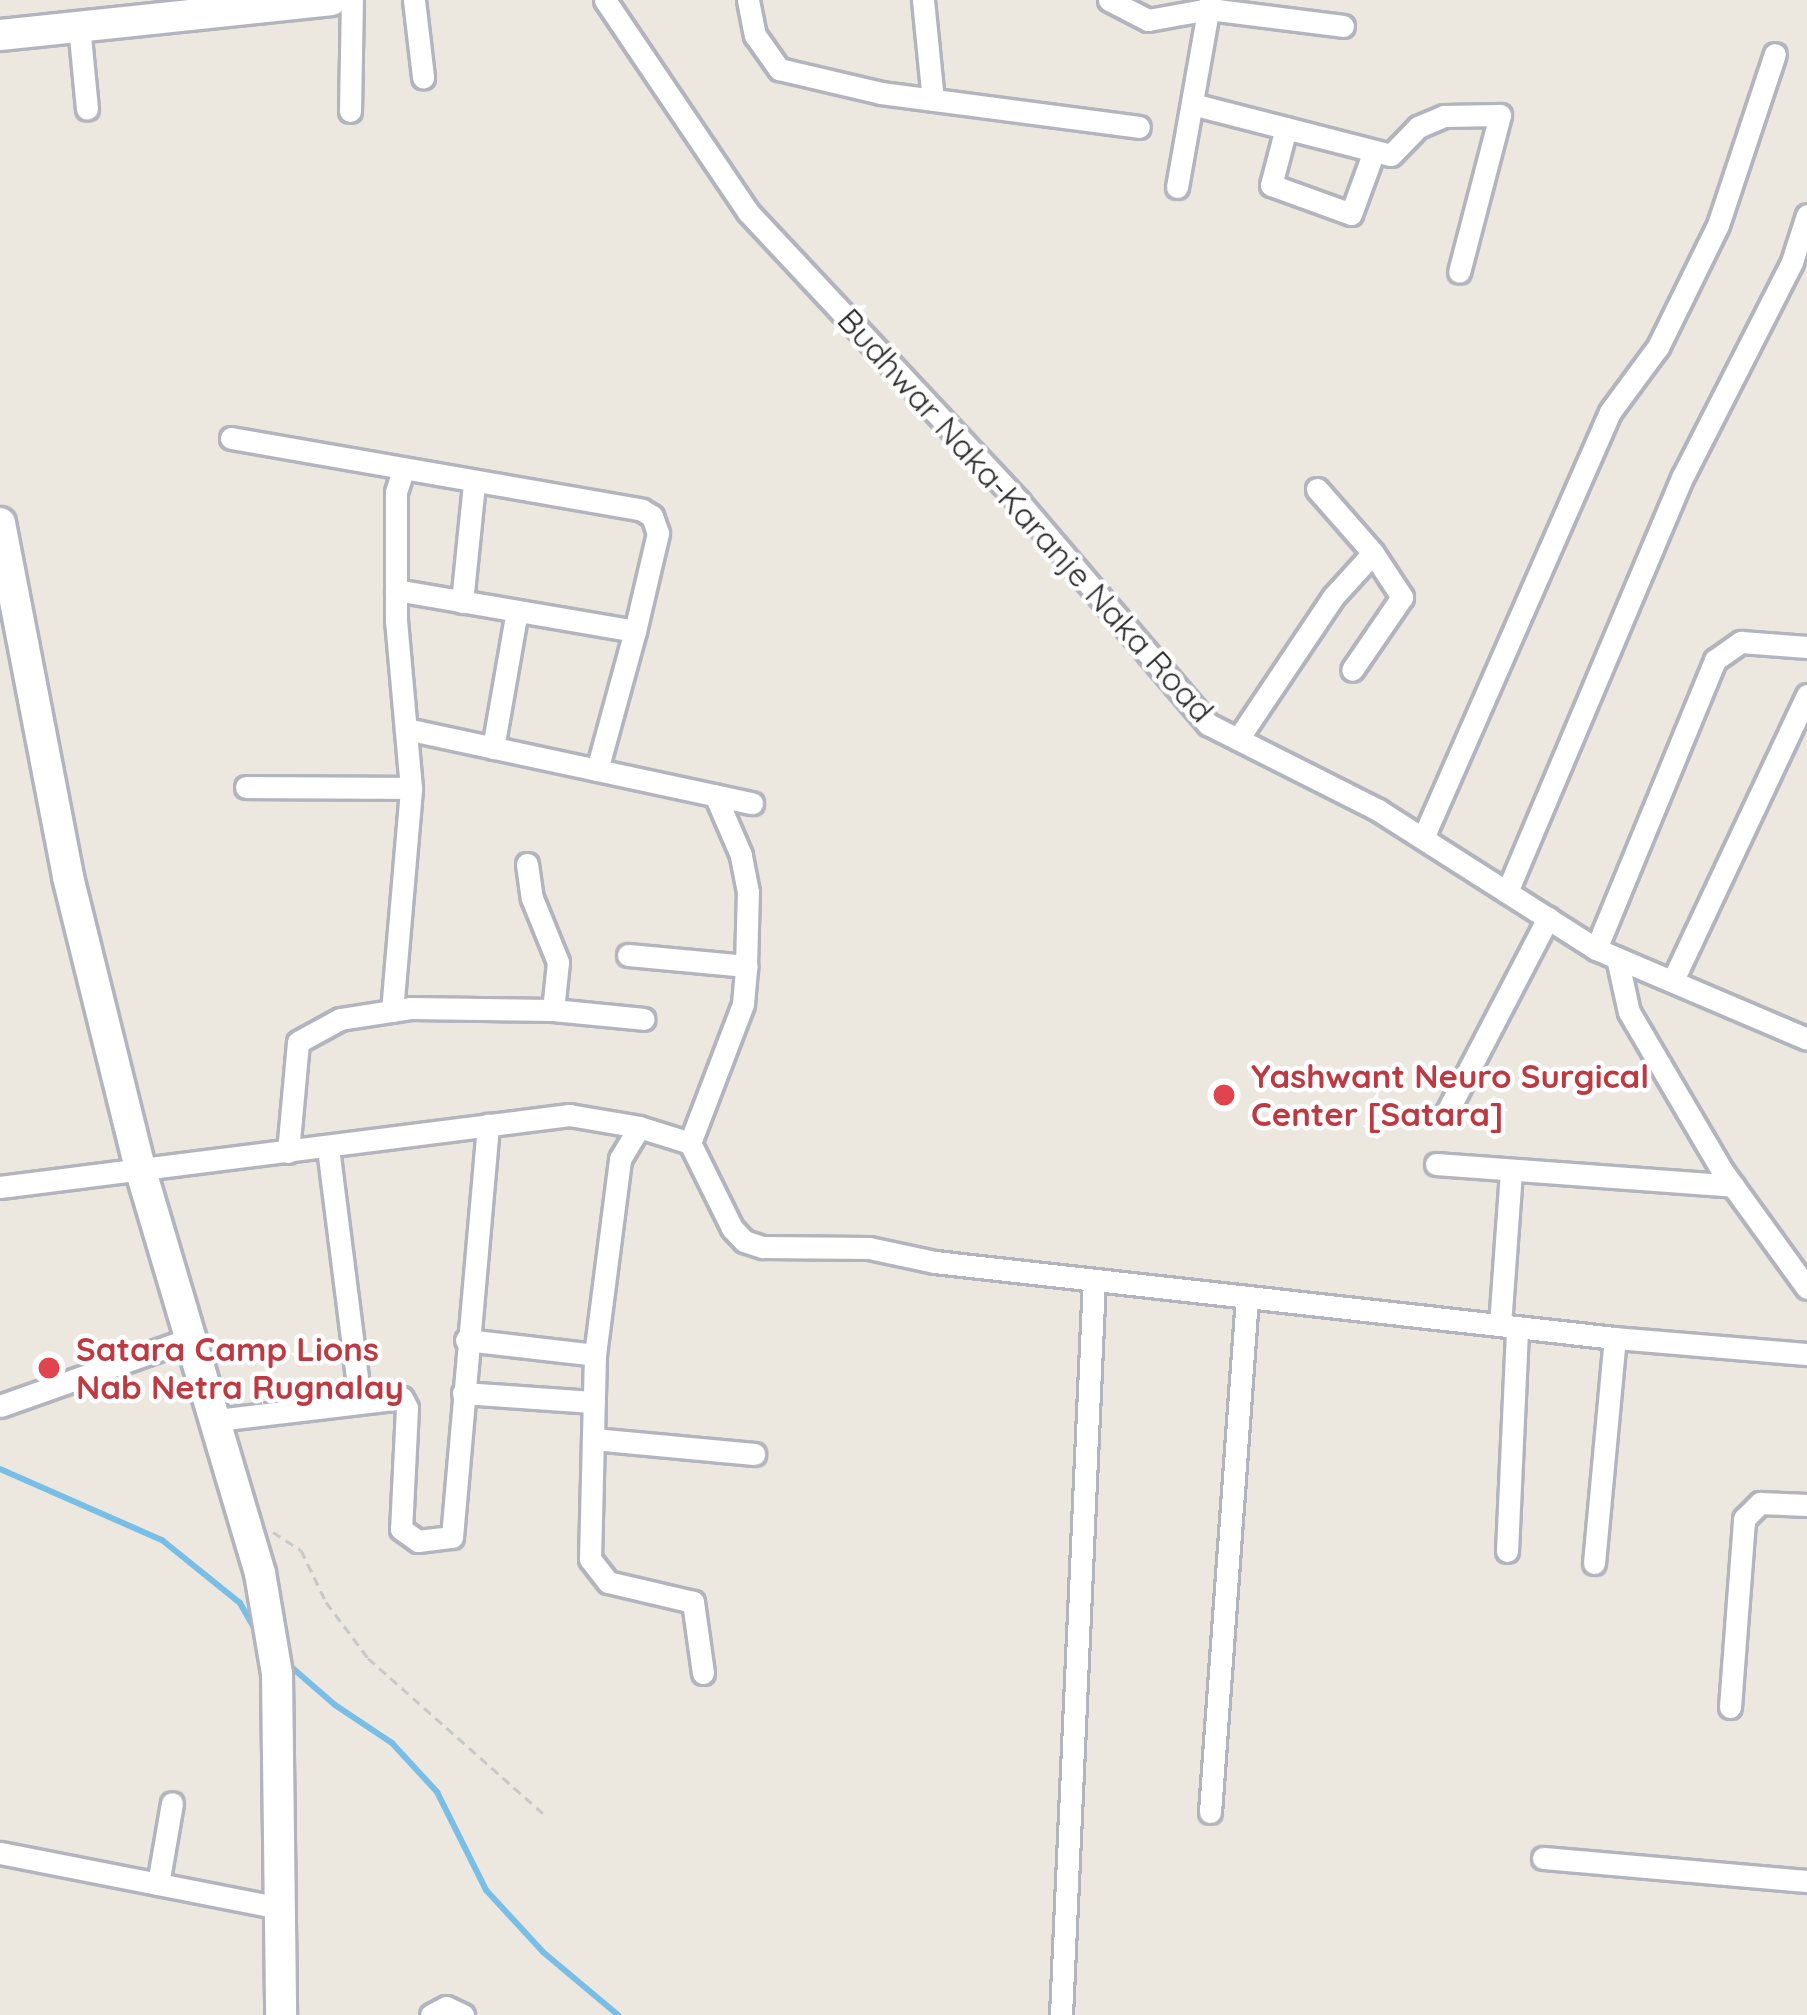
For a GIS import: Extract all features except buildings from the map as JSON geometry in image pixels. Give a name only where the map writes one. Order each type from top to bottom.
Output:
[{"type":"main road","points":[[0,35],[206,7],[331,0]]},
{"type":"main road","points":[[0,523],[9,618],[140,1168],[260,1573],[277,1674],[281,2015]]},
{"type":"street","points":[[350,111],[352,0]]},
{"type":"street","points":[[414,0],[424,76]]},
{"type":"street","name":"Budhwar Naka-Karanje Naka Road","points":[[604,0],[748,212],[1003,485],[1208,724],[1423,838],[1607,953],[1805,1034]]},
{"type":"street","points":[[748,0],[755,35],[779,69],[932,100],[1138,127]]},
{"type":"street","points":[[923,0],[932,100]]},
{"type":"street","points":[[1109,0],[1148,20],[1209,5],[1343,26]]},
{"type":"street","points":[[1177,187],[1209,5]]},
{"type":"street","points":[[79,26],[87,109]]},
{"type":"street","points":[[1423,838],[1610,412],[1658,347],[1718,225],[1775,54]]},
{"type":"street","points":[[1192,104],[1391,155],[1418,127],[1444,116],[1500,115],[1459,272]]},
{"type":"street","points":[[1286,128],[1271,185],[1351,214],[1374,151]]},
{"type":"street","points":[[1507,892],[1683,476],[1792,262],[1807,215]]},
{"type":"street","points":[[231,438],[652,516],[656,548],[597,770]]},
{"type":"street","points":[[392,1011],[411,788],[396,590],[396,492],[403,471]]},
{"type":"street","points":[[462,602],[474,484]]},
{"type":"street","points":[[1317,489],[1373,553],[1402,597],[1352,670]]},
{"type":"street","points":[[1238,739],[1333,597],[1373,553]]},
{"type":"street","points":[[396,590],[635,631]]},
{"type":"street","points":[[493,748],[517,611]]},
{"type":"street","points":[[1807,646],[1741,642],[1715,660],[1607,953],[1629,1012],[1732,1186],[1807,1288]]},
{"type":"street","points":[[1673,980],[1807,694]]},
{"type":"street","points":[[406,729],[752,803]]},
{"type":"street","points":[[246,788],[411,788]]},
{"type":"street","points":[[690,1143],[743,1004],[746,966],[748,892],[741,855],[715,795]]},
{"type":"street","points":[[527,864],[532,898],[558,962],[553,1010]]},
{"type":"street","points":[[1447,1112],[1548,918]]},
{"type":"street","points":[[628,955],[746,966]]},
{"type":"street","points":[[288,1152],[298,1042],[340,1019],[392,1011],[553,1010],[644,1019]]},
{"type":"street","points":[[0,1187],[569,1115],[639,1126],[690,1143],[732,1228],[764,1247],[869,1248],[935,1262],[1615,1339],[1807,1354]]},
{"type":"street","points":[[217,1420],[360,1401],[405,1400],[399,1520],[405,1535],[418,1541],[452,1537],[458,1524],[466,1340],[488,1125]]},
{"type":"street","points":[[639,1126],[620,1159],[595,1355],[593,1569],[608,1582],[693,1602],[704,1673]]},
{"type":"street","points":[[328,1148],[360,1401]]},
{"type":"street","points":[[1436,1164],[1732,1186]]},
{"type":"street","points":[[1508,1551],[1511,1170]]},
{"type":"street","points":[[1061,2015],[1094,1280]]},
{"type":"street","points":[[1210,1812],[1246,1297]]},
{"type":"street","points":[[0,1406],[192,1338]]},
{"type":"street","points":[[1594,1563],[1615,1339]]},
{"type":"street","points":[[466,1340],[595,1355]]},
{"type":"street","points":[[463,1394],[593,1402]]},
{"type":"street","points":[[593,1439],[754,1454]]},
{"type":"street","points":[[1730,1708],[1744,1519],[1760,1503],[1807,1505]]},
{"type":"street","points":[[158,1883],[172,1804]]},
{"type":"street","points":[[0,1853],[280,1908]]},
{"type":"street","points":[[1543,1858],[1807,1881]]},
{"type":"street","points":[[431,2015],[446,2007],[463,2015]]},
{"type":"path","points":[[247,1529],[278,1533],[301,1550],[326,1602],[368,1658],[545,1815]]},
{"type":"waterway","points":[[0,1469],[162,1540],[240,1603],[261,1640]]},
{"type":"waterway","points":[[289,1665],[335,1705],[392,1743],[437,1792],[486,1890],[543,1952],[618,2015]]},
{"type":"place","name":"Yashwant Neuro Surgical Center [Satara]","points":[[1224,1095]]},
{"type":"place","name":"Satara Camp Lions Nab Netra Rugnalay","points":[[49,1368]]}]
